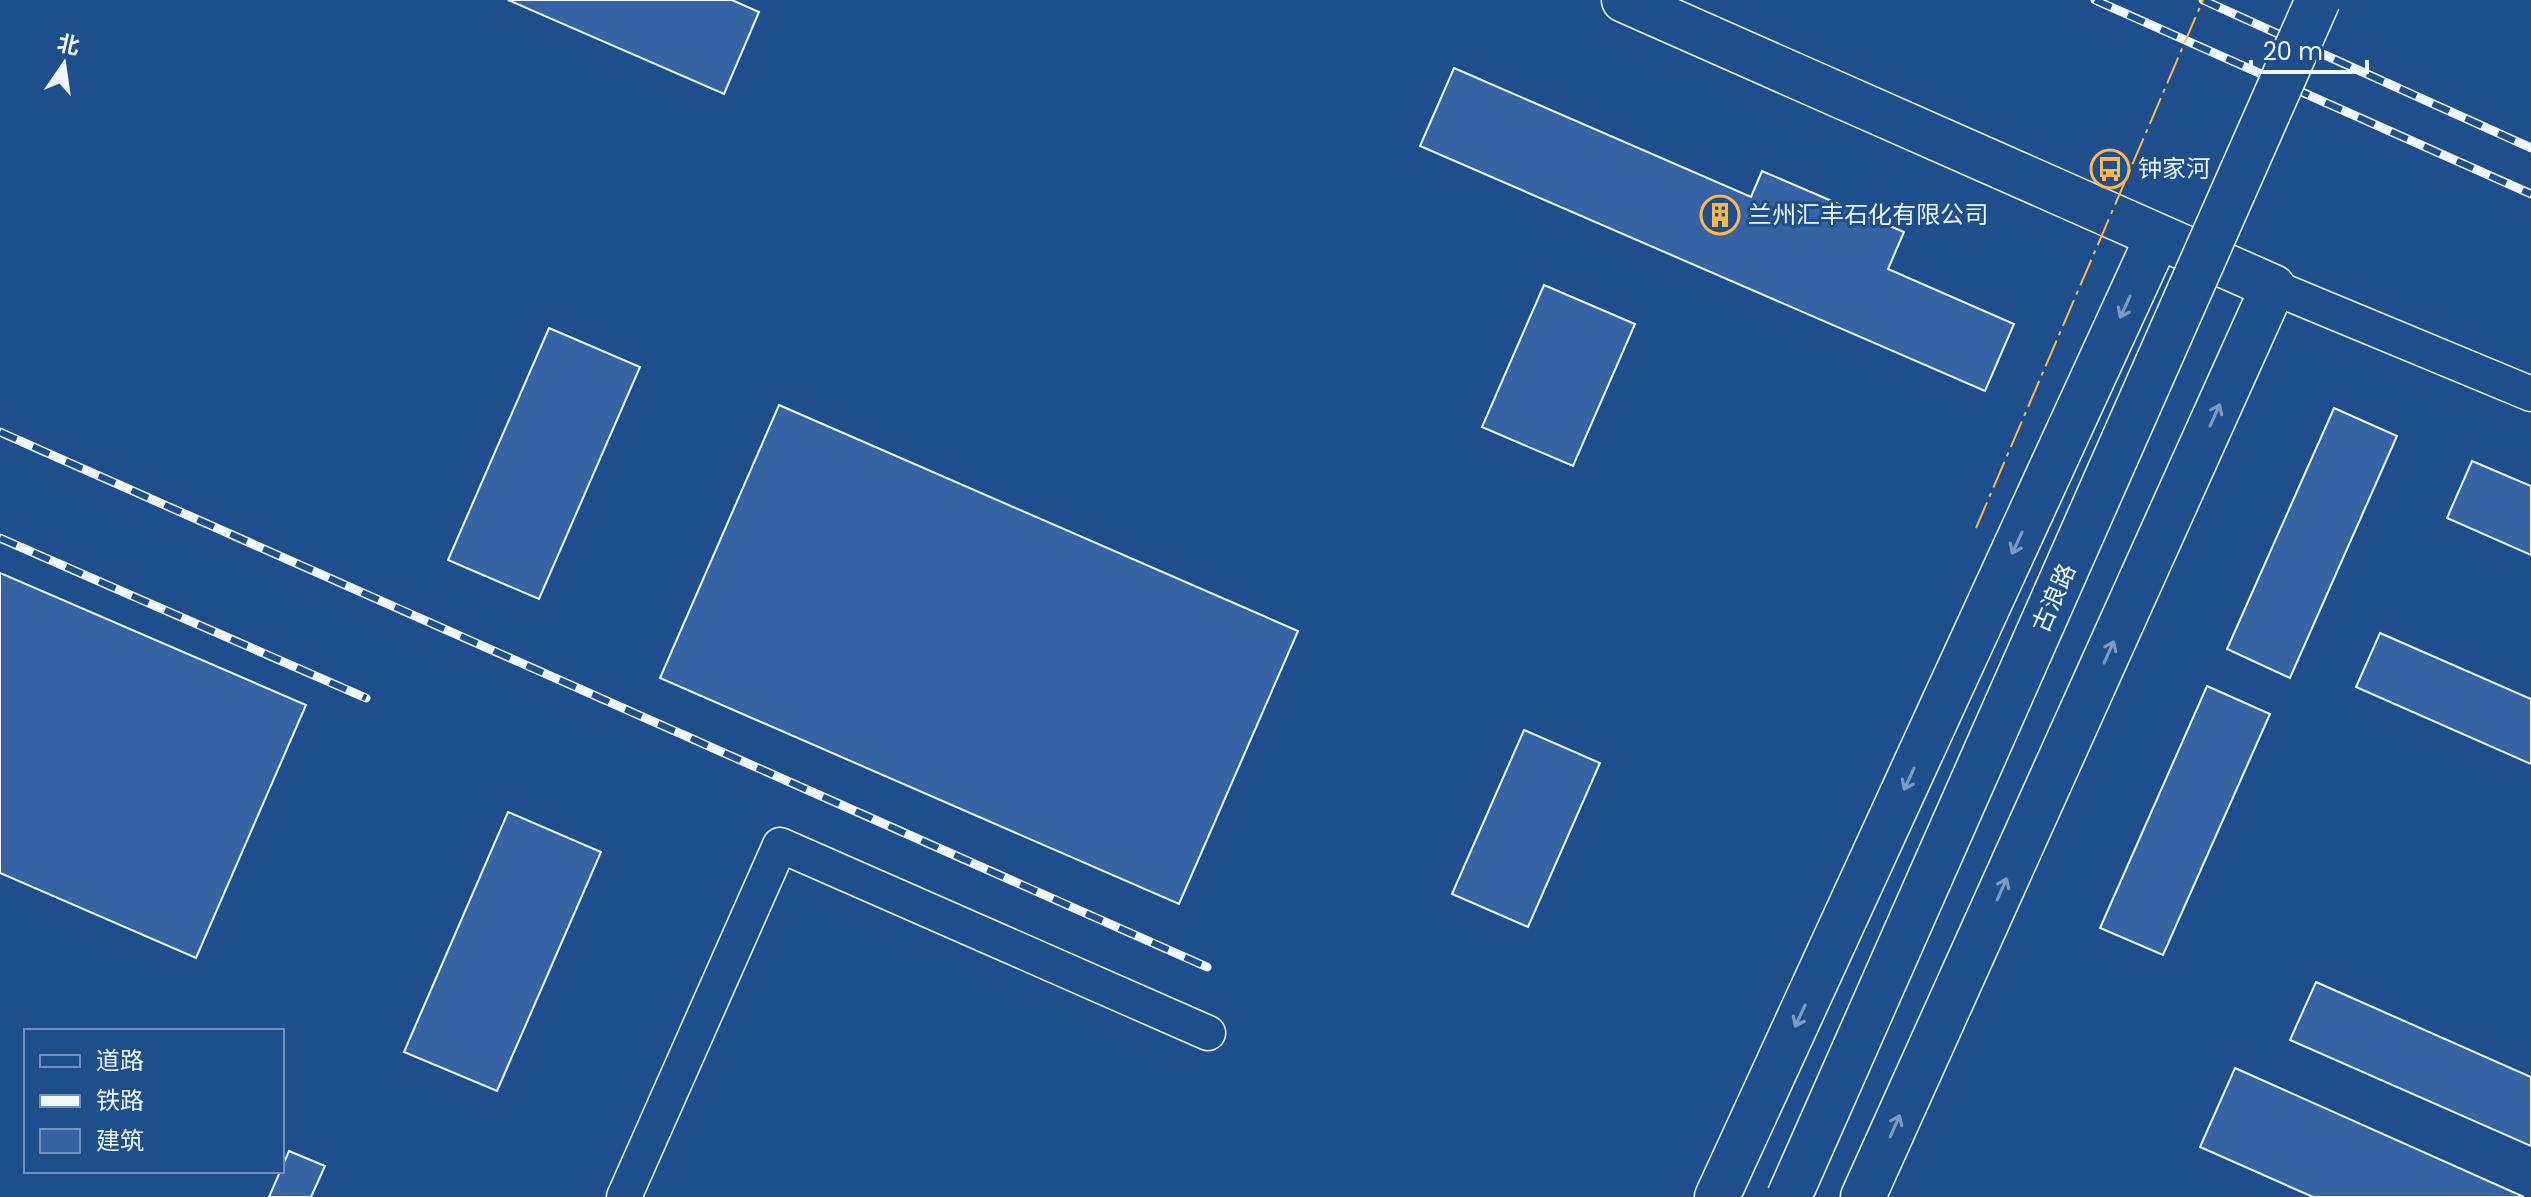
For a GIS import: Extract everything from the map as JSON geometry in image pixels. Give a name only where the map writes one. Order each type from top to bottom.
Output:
[{"type":"street","points":[[1624,0],[2273,287],[2531,394]]},
{"type":"street","name":"古浪路","points":[[1789,1197],[2318,0]]},
{"type":"street","points":[[1717,1197],[2158,236]]},
{"type":"street","points":[[1863,1197],[2273,287]]},
{"type":"street","points":[[624,1197],[780,845],[1208,1033]]},
{"type":"building","points":[[508,0],[732,0],[759,12],[724,94]]},
{"type":"building","name":"兰州汇丰石化有限公司","points":[[1454,68],[1751,197],[1762,171],[1904,232],[1888,269],[2014,324],[1985,391],[1420,146]]},
{"type":"building","points":[[1544,285],[1635,324],[1573,466],[1482,427]]},
{"type":"building","points":[[549,328],[640,367],[539,599],[448,560]]},
{"type":"building","points":[[779,405],[1298,631],[1179,904],[660,678]]},
{"type":"building","points":[[2334,408],[2397,436],[2290,678],[2227,649]]},
{"type":"building","points":[[2472,461],[2531,486],[2531,555],[2447,518]]},
{"type":"building","points":[[0,573],[306,705],[196,958],[0,873]]},
{"type":"building","points":[[2380,633],[2531,699],[2531,764],[2356,687]]},
{"type":"building","points":[[2207,686],[2270,714],[2163,955],[2100,928]]},
{"type":"building","points":[[1524,730],[1600,763],[1528,927],[1452,894]]},
{"type":"building","points":[[508,812],[601,852],[497,1091],[404,1052]]},
{"type":"building","points":[[2316,982],[2531,1077],[2531,1146],[2290,1040]]},
{"type":"building","points":[[2235,1068],[2524,1197],[2313,1197],[2200,1147]]},
{"type":"building","points":[[289,1151],[325,1166],[311,1197],[269,1197],[279,1173],[284,1173]]},
{"type":"railway","points":[[2095,0],[2531,194]]},
{"type":"railway","points":[[2203,0],[2531,148]]},
{"type":"railway","points":[[0,432],[1207,967]]},
{"type":"railway","points":[[0,538],[366,698]]},
{"type":"power","points":[[1976,528],[2203,0]]},
{"type":"place","name":"钟家河","points":[[2110,169]]},
{"type":"place","name":"兰州汇丰石化有限公司","points":[[1720,215]]}]
